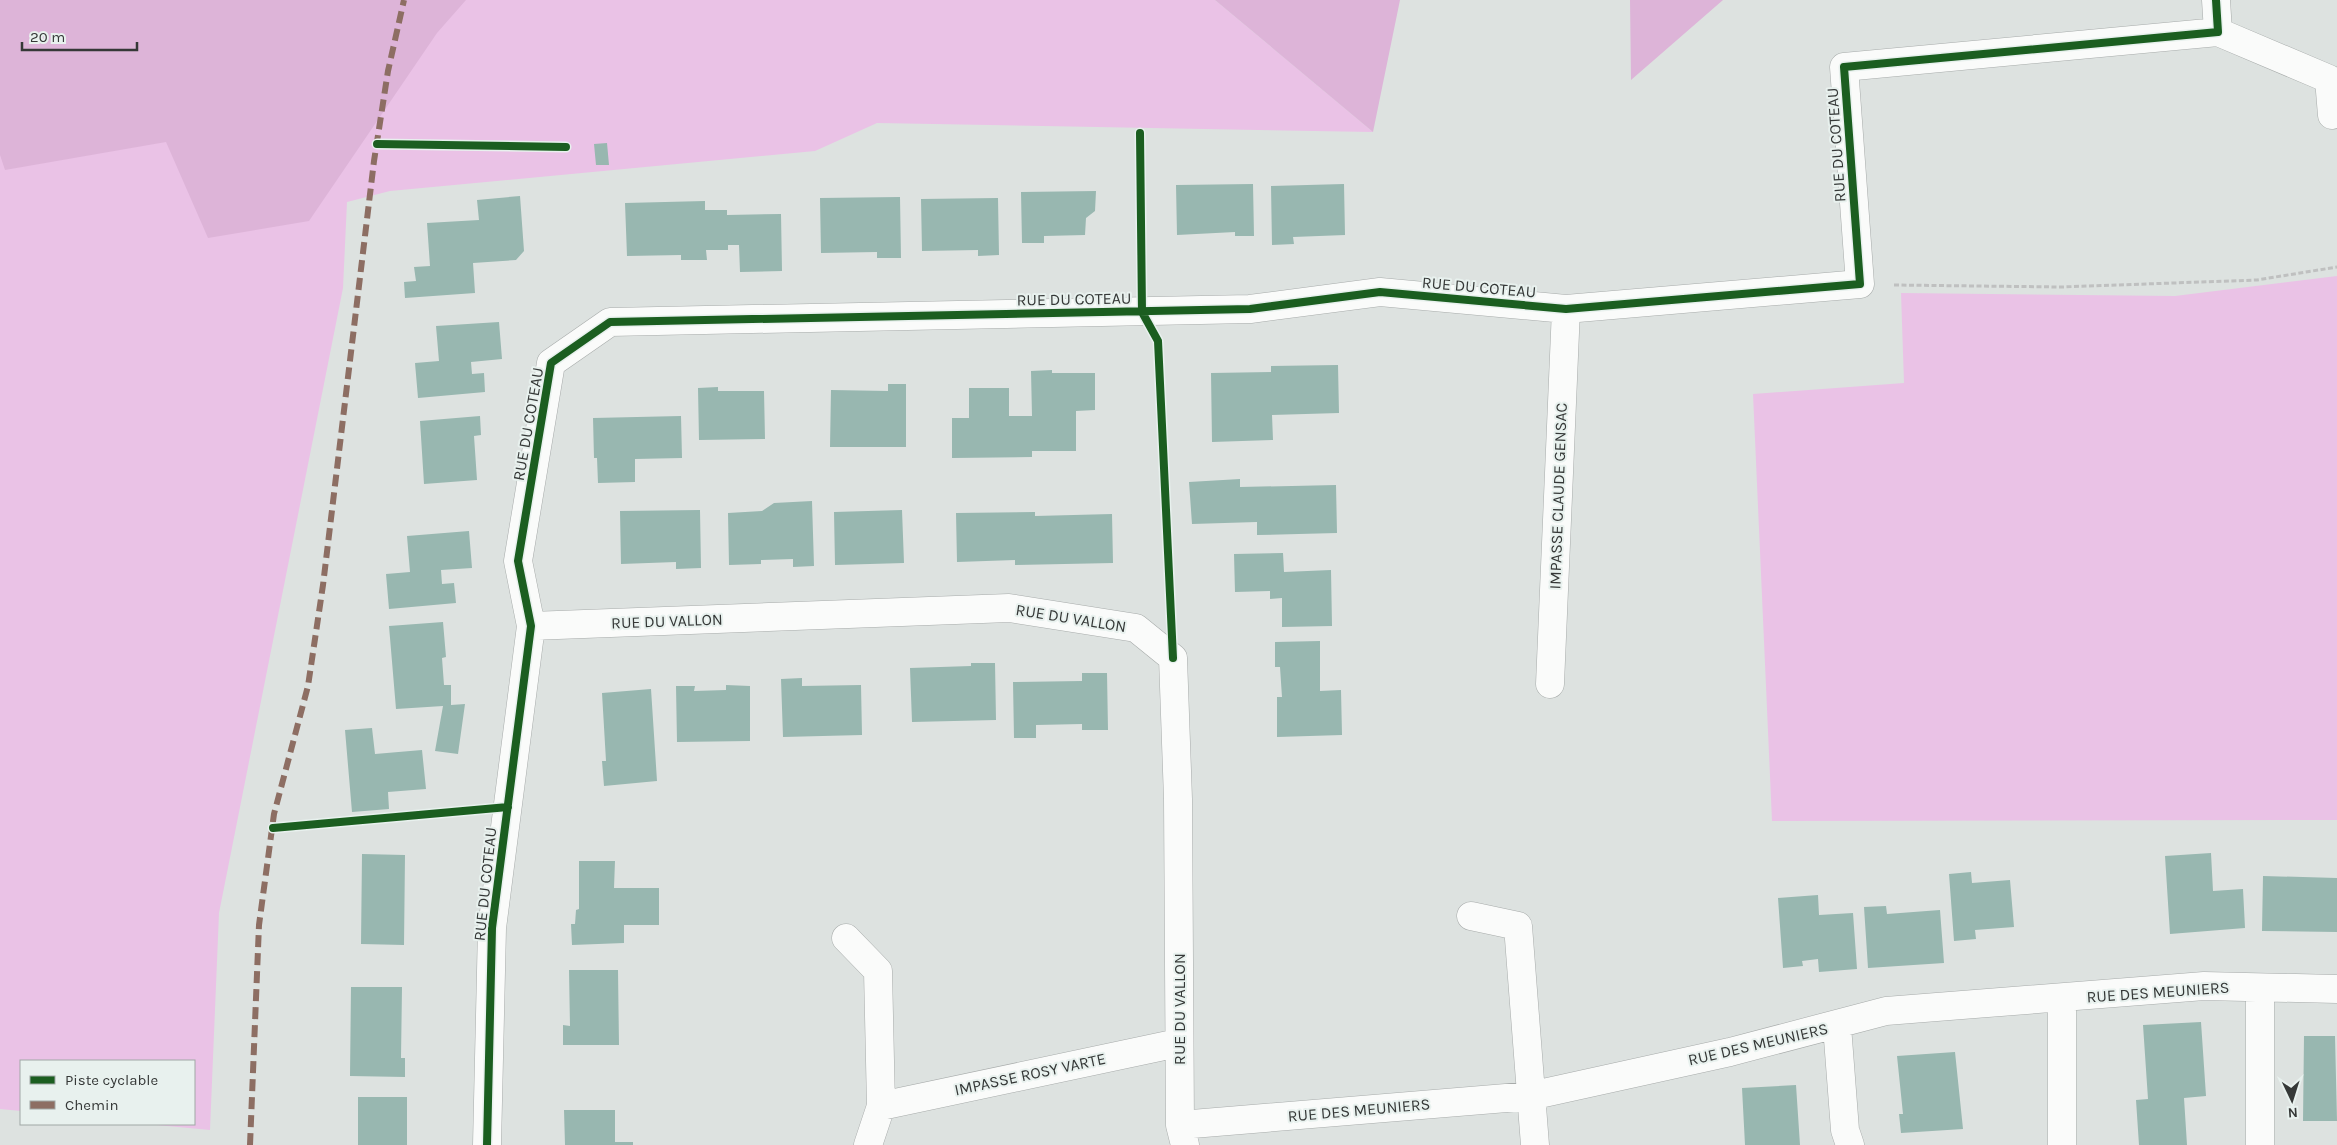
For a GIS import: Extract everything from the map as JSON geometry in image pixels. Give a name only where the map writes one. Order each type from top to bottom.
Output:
[{"type":"street","points":[[2216,0],[2218,32]]},
{"type":"street","name":"RUE DU COTEAU","points":[[487,1145],[492,928],[531,626],[518,560],[551,363],[610,322],[1250,309],[1380,292],[1566,309],[1860,284],[1844,67],[2218,32],[2329,79],[2332,115]]},
{"type":"street","name":"IMPASSE CLAUDE GENSAC","points":[[1550,684],[1566,309]]},
{"type":"street","name":"RUE DU VALLON","points":[[531,626],[1009,608],[1136,628],[1173,658],[1178,800],[1178,1043],[1182,1135]]},
{"type":"street","points":[[1471,916],[1518,926],[1535,1145]]},
{"type":"street","points":[[846,938],[878,971],[881,1106],[868,1145]]},
{"type":"street","name":"RUE DES MEUNIERS","points":[[1182,1135],[1530,1096],[1837,1026],[1886,1011],[2204,986],[2337,989]]},
{"type":"street","points":[[2260,988],[2260,1144]]},
{"type":"street","points":[[2062,998],[2062,1145]]},
{"type":"street","points":[[1837,1026],[1845,1130],[1850,1145]]},
{"type":"street","name":"IMPASSE ROSY VARTE","points":[[881,1106],[1178,1043]]},
{"type":"path","points":[[1860,284],[2060,287],[2257,280],[2337,267]]},
{"type":"shaded area","points":[[0,0],[1215,0],[1373,132],[877,123],[815,151],[390,191],[347,202],[343,288],[219,913],[210,1130],[157,1125],[195,1125],[195,1060],[20,1060],[20,1111],[0,1109]]},
{"type":"shaded area","points":[[0,0],[466,0],[437,33],[309,221],[208,238],[166,142],[5,170],[0,155]]},
{"type":"shaded area","points":[[1215,0],[1400,0],[1373,132]]},
{"type":"shaded area","points":[[1630,0],[1723,0],[1631,80]]},
{"type":"shaded area","points":[[2337,276],[2337,820],[1772,821],[1753,394],[1904,383],[1901,293],[2175,296]]},
{"type":"building","points":[[607,143],[609,165],[596,165],[594,144]]},
{"type":"building","points":[[1253,184],[1254,236],[1235,236],[1235,232],[1177,235],[1176,185]]},
{"type":"building","points":[[1344,184],[1345,235],[1293,237],[1294,244],[1272,245],[1271,186]]},
{"type":"building","points":[[1096,191],[1095,211],[1086,218],[1085,235],[1044,236],[1044,243],[1022,243],[1021,192]]},
{"type":"building","points":[[520,196],[524,251],[516,260],[473,263],[475,293],[405,298],[404,282],[416,281],[414,267],[430,266],[427,223],[479,220],[477,200]]},
{"type":"building","points":[[900,197],[901,258],[877,258],[877,252],[821,253],[820,198]]},
{"type":"building","points":[[998,198],[999,255],[978,256],[978,250],[922,251],[921,199]]},
{"type":"building","points":[[705,201],[705,210],[727,210],[727,215],[781,214],[782,271],[740,272],[739,245],[728,245],[728,250],[706,250],[707,260],[681,260],[681,255],[627,256],[625,203]]},
{"type":"building","points":[[499,322],[502,359],[471,362],[472,374],[484,373],[485,392],[418,398],[415,363],[439,361],[436,326]]},
{"type":"building","points":[[1338,365],[1339,413],[1272,415],[1273,440],[1212,442],[1211,373],[1271,372],[1271,366]]},
{"type":"building","points":[[1052,370],[1052,373],[1095,373],[1095,410],[1076,411],[1076,451],[1032,451],[1032,457],[952,458],[952,418],[969,418],[969,388],[1009,388],[1009,416],[1032,416],[1031,371]]},
{"type":"building","points":[[888,384],[906,384],[906,447],[830,447],[831,390],[888,391]]},
{"type":"building","points":[[718,387],[718,391],[764,391],[765,439],[699,440],[698,388]]},
{"type":"building","points":[[480,416],[481,435],[474,436],[477,480],[424,484],[420,421]]},
{"type":"building","points":[[681,416],[682,458],[635,459],[635,482],[598,483],[597,458],[594,458],[593,418]]},
{"type":"building","points":[[1240,479],[1240,487],[1336,485],[1337,533],[1257,535],[1257,522],[1192,524],[1189,482]]},
{"type":"building","points":[[812,501],[814,566],[793,567],[793,559],[761,560],[761,564],[729,565],[728,513],[762,511],[774,503]]},
{"type":"building","points":[[700,510],[701,568],[676,569],[676,562],[621,564],[620,511]]},
{"type":"building","points":[[902,510],[904,563],[835,565],[834,512]]},
{"type":"building","points":[[1035,512],[1035,516],[1112,514],[1113,563],[1015,565],[1015,560],[957,562],[956,513]]},
{"type":"building","points":[[469,531],[472,568],[441,570],[442,584],[454,583],[456,603],[389,609],[386,574],[410,572],[407,536]]},
{"type":"building","points":[[1283,553],[1284,572],[1331,570],[1332,626],[1282,627],[1282,598],[1270,599],[1270,591],[1235,592],[1234,554]]},
{"type":"building","points":[[443,622],[446,657],[442,658],[444,685],[451,685],[451,705],[465,704],[458,754],[435,751],[443,706],[396,709],[389,626]]},
{"type":"building","points":[[1320,641],[1320,691],[1341,690],[1342,735],[1277,737],[1277,697],[1282,697],[1280,667],[1275,667],[1275,642]]},
{"type":"building","points":[[971,663],[995,663],[996,720],[912,722],[910,668],[971,666]]},
{"type":"building","points":[[1082,673],[1107,673],[1108,730],[1082,730],[1082,724],[1036,725],[1036,738],[1014,738],[1013,682],[1082,681]]},
{"type":"building","points":[[802,678],[802,686],[861,685],[862,735],[783,737],[781,679]]},
{"type":"building","points":[[726,685],[750,686],[750,741],[677,742],[676,686],[695,686],[694,691],[726,690]]},
{"type":"building","points":[[651,689],[657,781],[604,786],[602,761],[606,761],[602,693]]},
{"type":"building","points":[[372,728],[375,754],[422,750],[426,789],[388,792],[389,809],[352,812],[345,730]]},
{"type":"building","points":[[2211,853],[2213,891],[2243,889],[2245,928],[2170,934],[2165,856]]},
{"type":"building","points":[[362,854],[405,855],[404,945],[361,944]]},
{"type":"building","points":[[579,861],[615,861],[614,888],[659,888],[659,925],[624,925],[624,943],[572,945],[571,924],[575,924],[576,910],[579,909]]},
{"type":"building","points":[[1971,872],[1972,883],[2010,880],[2014,927],[1975,930],[1976,939],[1954,941],[1949,874]]},
{"type":"building","points":[[2263,876],[2337,878],[2337,932],[2262,931]]},
{"type":"building","points":[[1818,895],[1819,915],[1853,913],[1857,969],[1819,972],[1818,959],[1802,961],[1803,966],[1783,968],[1778,898]]},
{"type":"building","points":[[1886,906],[1887,914],[1940,910],[1944,963],[1868,968],[1864,907]]},
{"type":"building","points":[[569,970],[618,970],[619,1045],[563,1045],[563,1025],[570,1026]]},
{"type":"building","points":[[351,987],[402,987],[401,1058],[405,1058],[405,1077],[350,1076]]},
{"type":"building","points":[[2201,1022],[2206,1096],[2184,1098],[2187,1145],[2139,1145],[2136,1100],[2148,1099],[2143,1025]]},
{"type":"building","points":[[2304,1036],[2335,1036],[2337,1121],[2303,1121]]},
{"type":"building","points":[[1955,1052],[1963,1129],[1901,1133],[1899,1114],[1903,1114],[1897,1056]]},
{"type":"building","points":[[1796,1085],[1800,1145],[1745,1145],[1742,1088]]},
{"type":"building","points":[[358,1097],[407,1097],[407,1145],[358,1145]]},
{"type":"building","points":[[564,1110],[615,1110],[615,1142],[633,1142],[633,1145],[565,1145]]},
{"type":"marked path","points":[[250,1145],[259,925],[274,814],[308,686],[323,585],[374,161],[388,71],[404,0]]},
{"type":"cycle path","points":[[487,1145],[492,928],[531,626],[518,561],[551,363],[610,322],[1250,309],[1380,292],[1566,309],[1860,284],[1844,67],[2218,32],[2216,0]]},
{"type":"cycle path","points":[[1140,133],[1142,312],[1158,341],[1173,658]]},
{"type":"cycle path","points":[[377,144],[566,147]]},
{"type":"cycle path","points":[[273,828],[508,807]]}]
